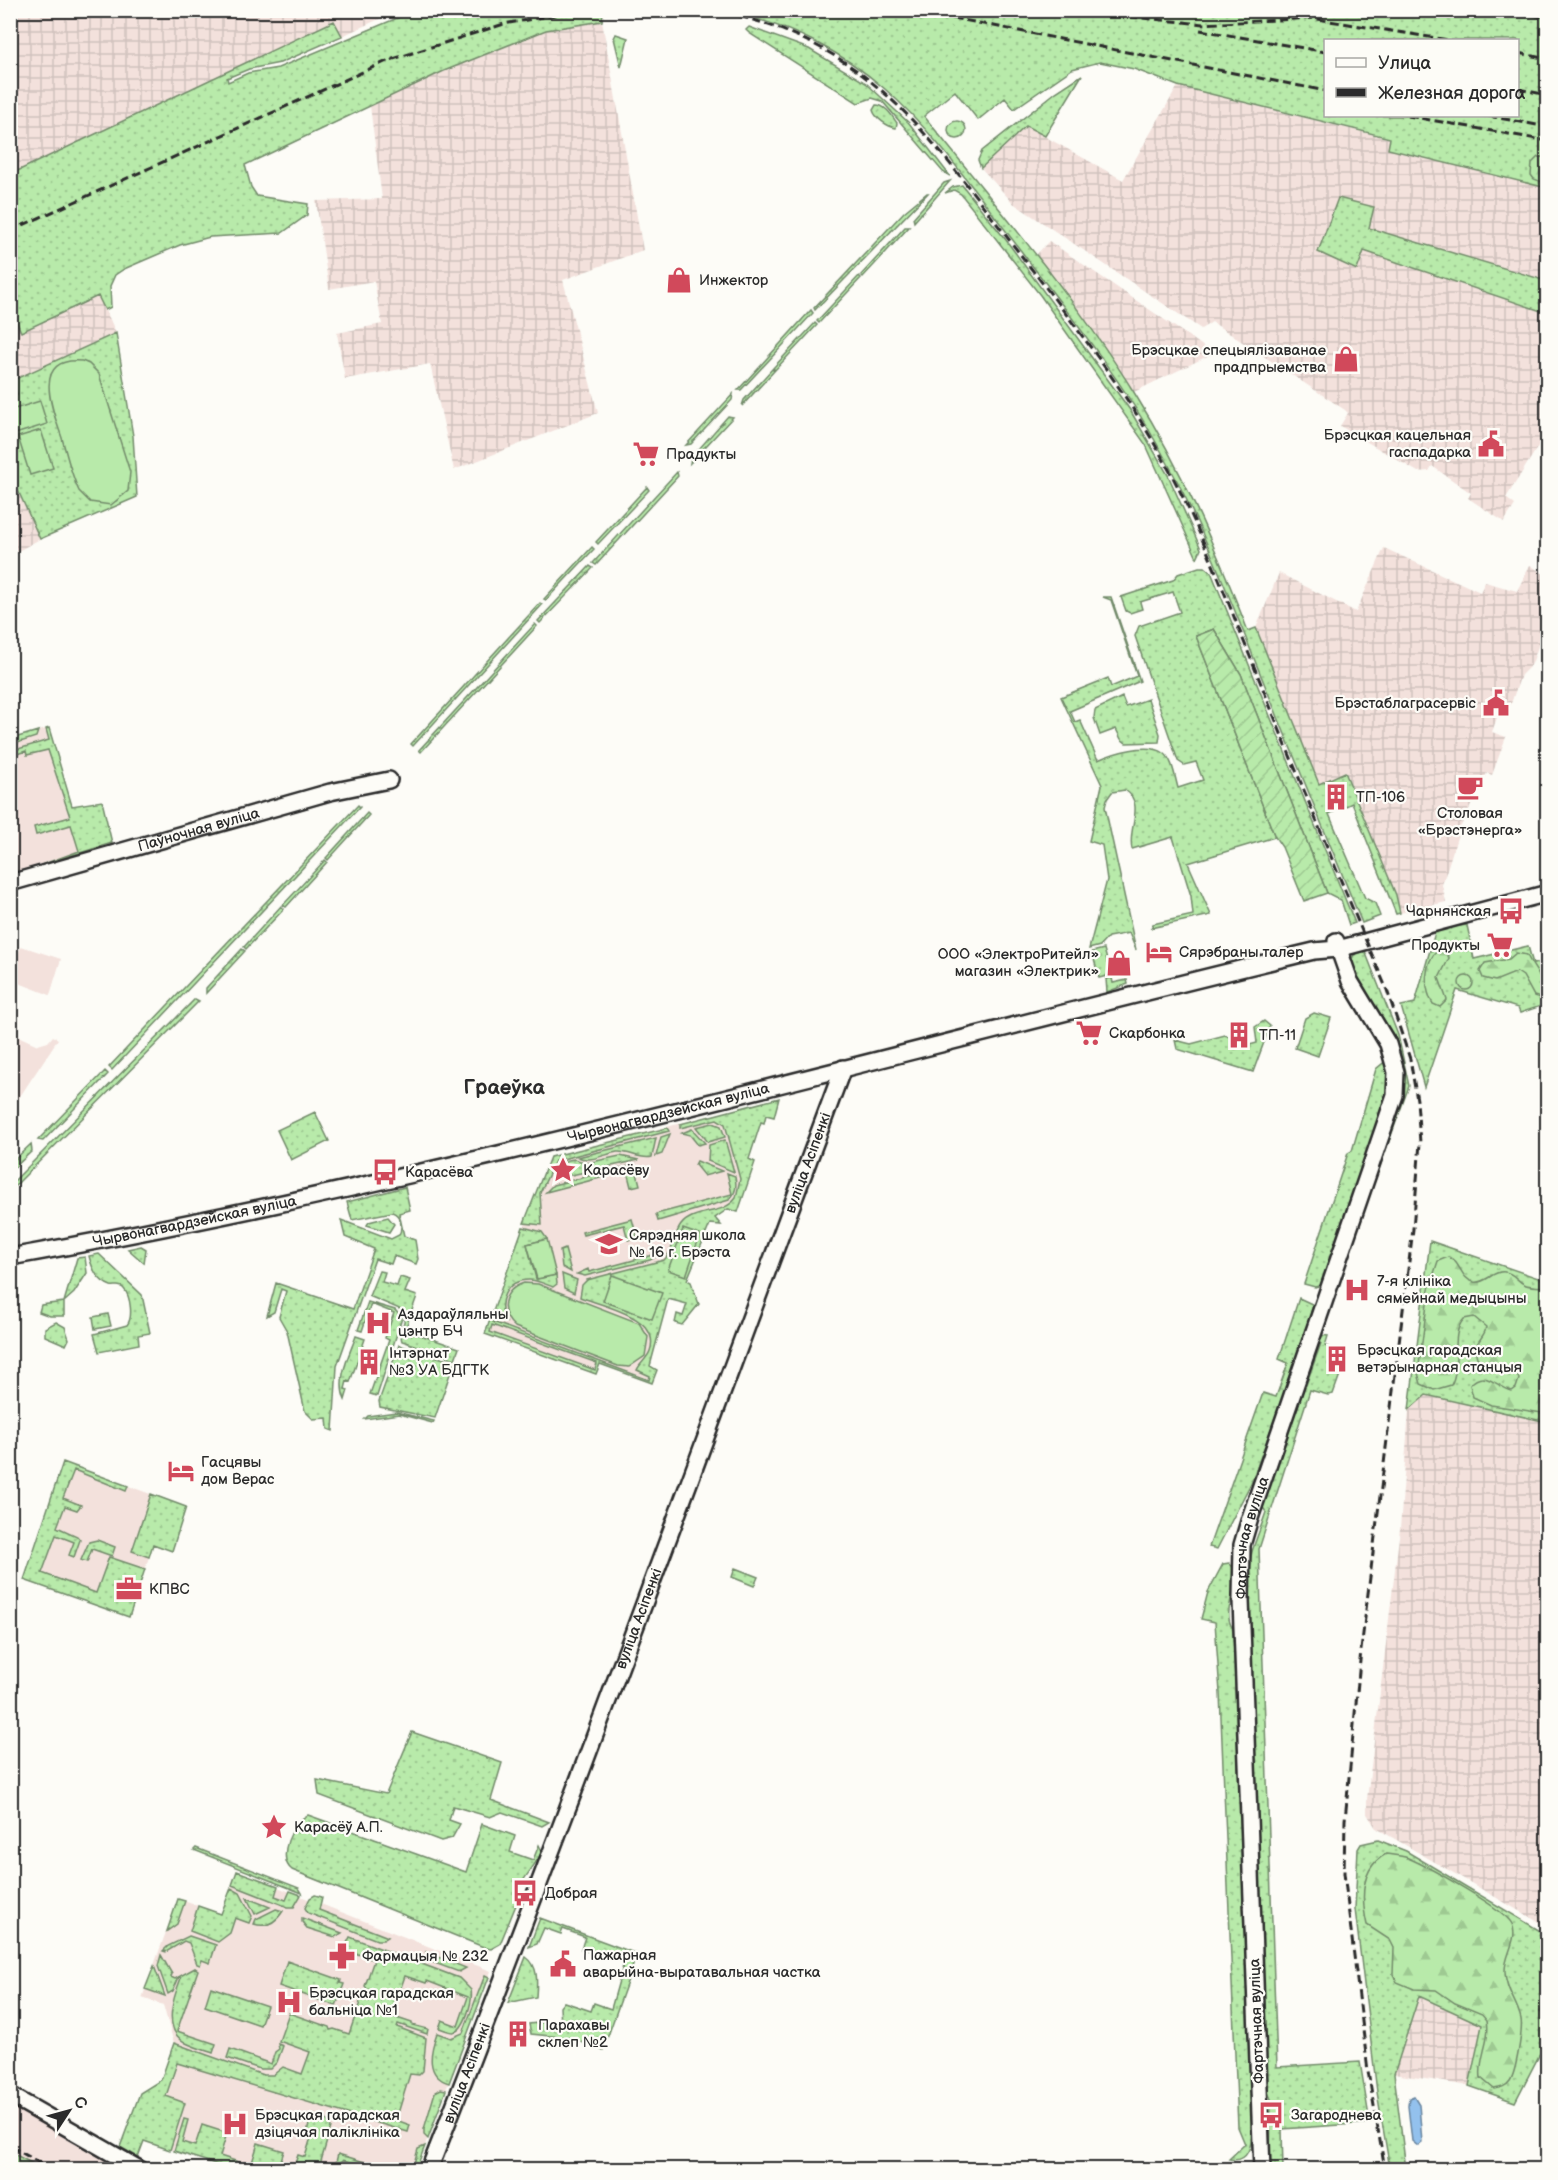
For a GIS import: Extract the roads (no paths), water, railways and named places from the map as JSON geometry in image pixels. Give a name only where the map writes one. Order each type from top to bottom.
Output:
[{"type":"main road","name":"Паўночная вуліца","points":[[10,883],[330,792],[389,780]]},
{"type":"main road","name":"Чырвонагвардзейская вуліца","points":[[1337,945],[1548,884]]},
{"type":"main road","name":"Чырвонагвардзейская вуліца","points":[[10,1257],[152,1231],[540,1146],[843,1068],[1548,893]]},
{"type":"main road","name":"Фартэчная вуліца","points":[[1262,2169],[1241,1600],[1242,1545],[1310,1339],[1392,1110],[1396,1084],[1388,1044],[1350,981],[1337,945]]},
{"type":"main road","name":"вуліца Асіпенкі","points":[[429,2169],[622,1665],[685,1488],[843,1068]]},
{"type":"main road","points":[[10,2095],[141,2169]]},
{"type":"water","points":[[1414,2096],[1419,2104],[1422,2143],[1418,2146],[1412,2141],[1408,2106],[1409,2098]]},
{"type":"railway","points":[[10,231],[387,61],[504,24],[583,10]]},
{"type":"railway","points":[[713,10],[764,24],[809,42],[847,64],[881,90],[913,121],[973,192],[1069,318],[1131,405],[1167,466],[1202,539],[1387,990],[1410,1059],[1417,1100],[1420,1143],[1413,1229],[1361,1650],[1345,1820],[1344,1873],[1368,2071],[1385,2170]]},
{"type":"railway","points":[[912,10],[1324,91]]},
{"type":"railway","points":[[1062,10],[1203,24],[1311,18],[1442,39]]},
{"type":"railway","points":[[1506,10],[1548,18]]},
{"type":"railway","points":[[1200,30],[1324,52]]},
{"type":"railway","points":[[1519,53],[1548,59]]},
{"type":"railway","points":[[1519,89],[1548,95]]},
{"type":"railway","points":[[1414,117],[1548,141]]},
{"type":"railway","points":[[1493,117],[1548,127]]},
{"type":"railway","points":[[10,2146],[52,2170]]},
{"type":"place","name":"Инжектор","points":[[679,280]]},
{"type":"place","name":"Брэсцкае спецыялізаванае прадпрыемства","points":[[1346,359]]},
{"type":"place","name":"Брэсцкая кацельная гаспадарка","points":[[1491,444]]},
{"type":"place","name":"Прадукты","points":[[646,454]]},
{"type":"place","name":"Брэстаблаграсервіс","points":[[1496,703]]},
{"type":"place","name":"Столовая «Брэстэнерга»","points":[[1470,787]]},
{"type":"place","name":"ТП-106","points":[[1336,797]]},
{"type":"place","name":"Чарнянская","points":[[1511,911]]},
{"type":"place","name":"Продукты","points":[[1500,945]]},
{"type":"place","name":"Сярэбраны талер","points":[[1159,952]]},
{"type":"place","name":"ООО «ЭлектроРитейл» магазин «Электрик»","points":[[1119,963]]},
{"type":"place","name":"Скарбонка","points":[[1089,1033]]},
{"type":"place","name":"ТП-11","points":[[1239,1035]]},
{"type":"place","name":"Карасёву","points":[[563,1170]]},
{"type":"place","name":"Карасёва","points":[[385,1172]]},
{"type":"place","name":"Сярэдняя школа № 16 г. Брэста","points":[[609,1244]]},
{"type":"place","name":"7-я клініка сямейнай медыцыны","points":[[1357,1290]]},
{"type":"place","name":"Аздараўляльны цэнтр БЧ","points":[[378,1323]]},
{"type":"place","name":"Брэсцкая гарадская ветэрынарная станцыя","points":[[1337,1359]]},
{"type":"place","name":"Інтэрнат №3 УА БДГТК","points":[[369,1362]]},
{"type":"place","name":"Гасцявы дом Верас","points":[[181,1471]]},
{"type":"place","name":"КПВС","points":[[129,1589]]},
{"type":"place","name":"Карасёў А.П.","points":[[274,1827]]},
{"type":"place","name":"Добрая","points":[[525,1893]]},
{"type":"place","name":"Фармацыя № 232","points":[[342,1956]]},
{"type":"place","name":"Пажарная аварыйна-выратавальная частка","points":[[563,1964]]},
{"type":"place","name":"Брэсцкая гарадская бальніца №1","points":[[289,2002]]},
{"type":"place","name":"Парахавы склеп №2","points":[[518,2034]]},
{"type":"place","name":"Загароднева","points":[[1271,2115]]},
{"type":"place","name":"Брэсцкая гарадская дзіцячая паліклініка","points":[[235,2124]]},
{"type":"district","name":"Граеўка","points":[[504,1087]]}]
